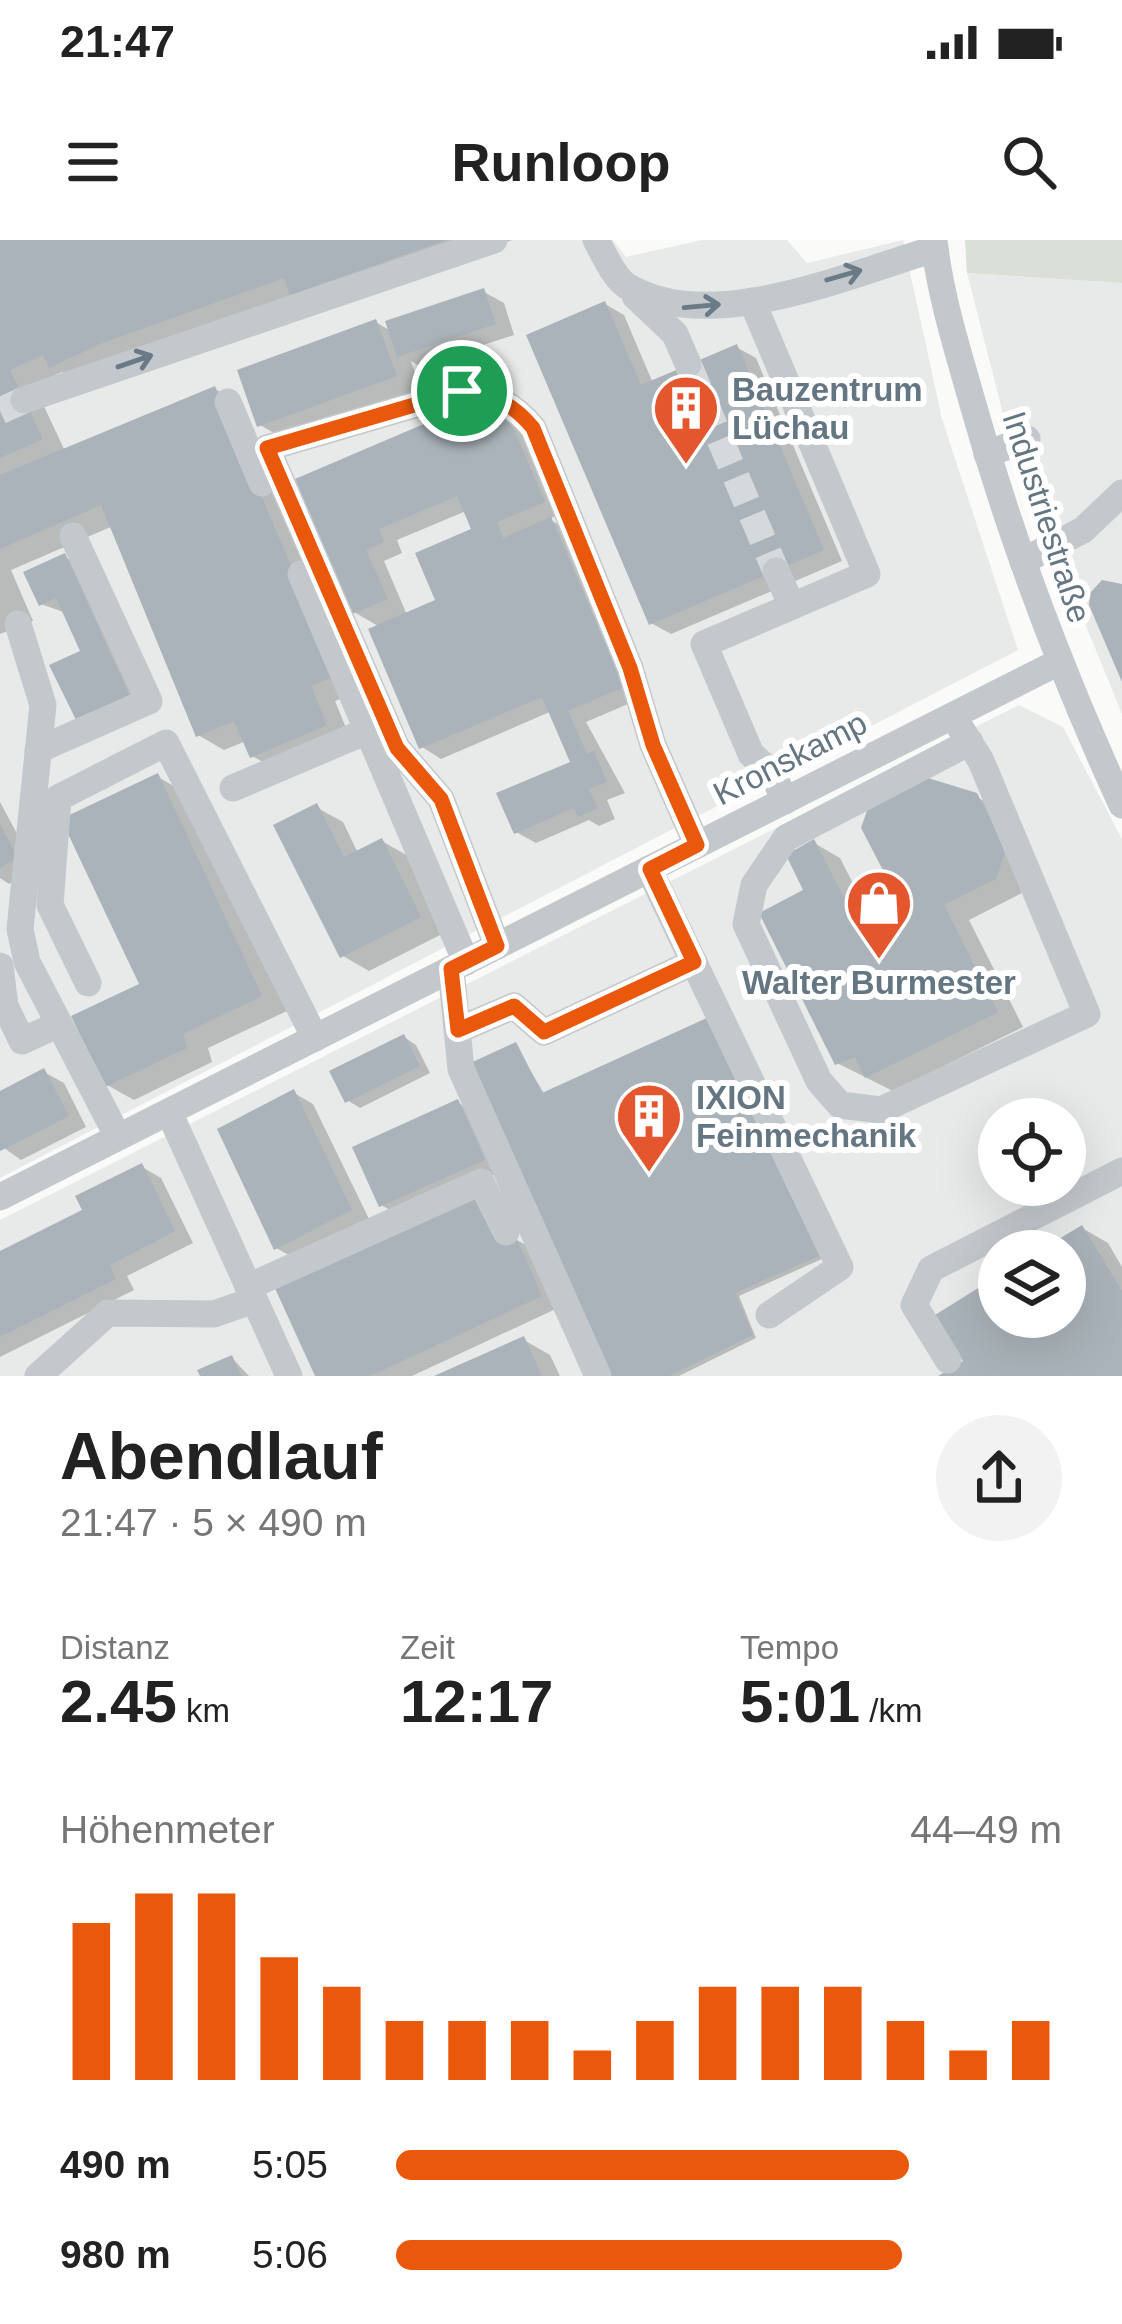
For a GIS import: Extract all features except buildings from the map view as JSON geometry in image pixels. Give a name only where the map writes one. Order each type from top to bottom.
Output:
[{"type":"street","points":[[25,400],[494,240]]},
{"type":"street","points":[[596,240],[623,285],[675,334],[688,364]]},
{"type":"street","points":[[623,285],[683,308],[752,301],[935,245]]},
{"type":"street","name":"Industriestraße","points":[[935,245],[987,454],[1058,663],[1122,806]]},
{"type":"street","points":[[752,301],[867,574],[704,644],[752,754],[819,820]]},
{"type":"street","points":[[497,946],[441,799],[397,748],[267,448],[462,391],[493,395],[518,410],[533,428],[630,668],[653,745],[697,845]]},
{"type":"street","points":[[228,402],[368,731],[458,966],[461,1069],[598,1376]]},
{"type":"street","points":[[987,454],[1027,440]]},
{"type":"street","points":[[1023,561],[1083,530],[1122,493]]},
{"type":"street","points":[[38,750],[149,701],[73,536]]},
{"type":"street","points":[[776,571],[792,606]]},
{"type":"street","points":[[18,624],[43,705],[20,929],[27,962],[118,1138]]},
{"type":"street","name":"Kronskamp","points":[[0,1197],[1058,663]]},
{"type":"street","points":[[953,716],[970,742],[1087,1014],[881,1110],[840,1106],[819,1081],[746,925],[754,885],[786,838],[970,742]]},
{"type":"street","points":[[232,788],[368,731]]},
{"type":"street","points":[[88,983],[50,905],[58,798],[166,743],[315,1038]]},
{"type":"street","points":[[650,869],[839,1268],[769,1315]]},
{"type":"street","points":[[458,1030],[514,1006],[544,1032],[694,962]]},
{"type":"street","points":[[0,966],[5,1006],[22,1041],[59,1024]]},
{"type":"street","points":[[169,1112],[289,1376]]},
{"type":"street","points":[[948,1360],[914,1305],[931,1269],[1122,1171]]},
{"type":"street","points":[[38,1376],[108,1313],[214,1314],[481,1182],[506,1232]]},
{"type":"shaded area","points":[[0,240],[613,240],[626,257],[702,240],[787,240],[807,263],[903,240],[942,419],[1018,650],[0,1178]]},
{"type":"shaded area","points":[[965,240],[1122,240],[1122,283],[967,273]]},
{"type":"shaded area","points":[[967,273],[1122,283],[1122,714],[1009,437]]},
{"type":"shaded area","points":[[1019,705],[1063,727],[1122,839],[1122,1376],[0,1376],[0,1220]]},
{"type":"tunnel","points":[[688,364],[776,571]]},
{"type":"tunnel","points":[[0,411],[24,400]]},
{"type":"place","name":"Bauzentrum Lüchau","points":[[686,467]]},
{"type":"place","name":"Walter Burmester","points":[[879,962]]},
{"type":"place","name":"IXION Feinmechanik","points":[[649,1175]]},
{"type":"route","points":[[462,391],[493,395],[518,410],[533,428],[630,668],[653,745],[697,845],[650,869],[694,962],[544,1032],[514,1006],[458,1030],[451,969],[497,946],[441,799],[397,748],[267,448],[462,391]]}]
